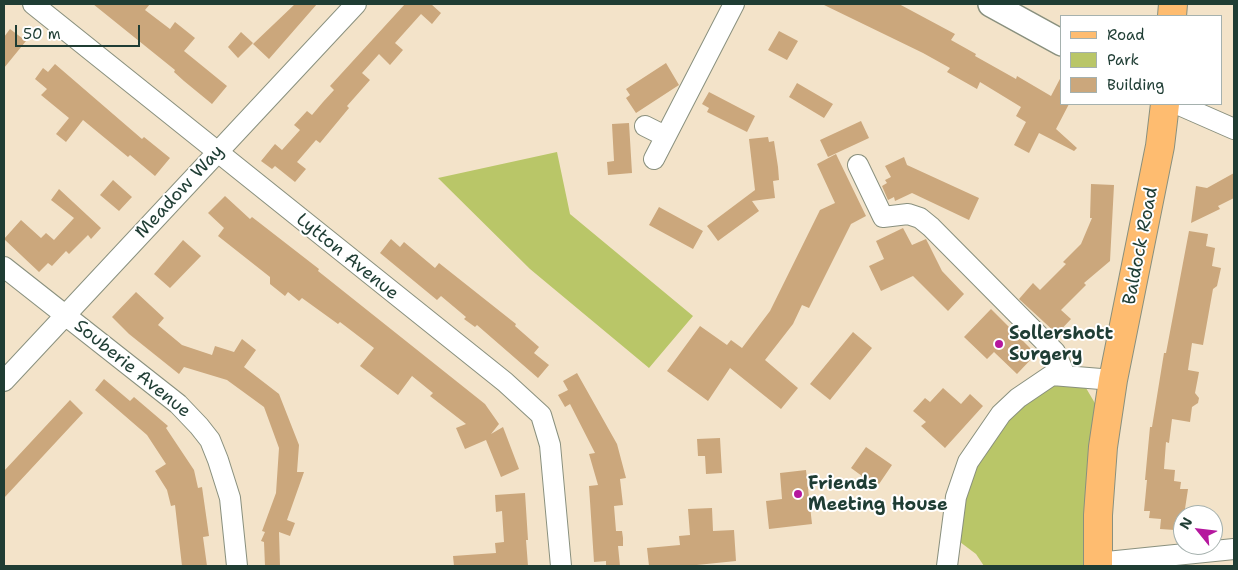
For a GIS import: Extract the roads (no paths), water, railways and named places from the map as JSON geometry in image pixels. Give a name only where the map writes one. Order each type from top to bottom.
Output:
[{"type":"main road","name":"Baldock Road","points":[[1098,564],[1098,515],[1103,447],[1113,380],[1160,146],[1165,105]]},
{"type":"street","name":"Lytton Avenue","points":[[33,4],[529,402],[541,414],[550,445],[561,566]]},
{"type":"street","name":"Meadow Way","points":[[4,381],[356,4]]},
{"type":"street","points":[[654,159],[734,4]]},
{"type":"street","points":[[991,4],[1060,41]]},
{"type":"street","points":[[1179,105],[1234,129]]},
{"type":"street","points":[[645,126],[665,136]]},
{"type":"street","points":[[858,165],[883,217],[908,214],[920,218],[931,227],[1055,352],[1065,375]]},
{"type":"street","name":"Souberie Avenue","points":[[4,267],[178,404],[210,440],[230,498],[237,566]]},
{"type":"street","points":[[947,566],[956,497],[968,462],[1001,414],[1018,398],[1052,375],[1113,380]]},
{"type":"street","points":[[1098,564],[1234,549]]},
{"type":"place","name":"Sollershott Surgery","points":[[999,344]]},
{"type":"place","name":"Friends Meeting House","points":[[798,494]]}]
